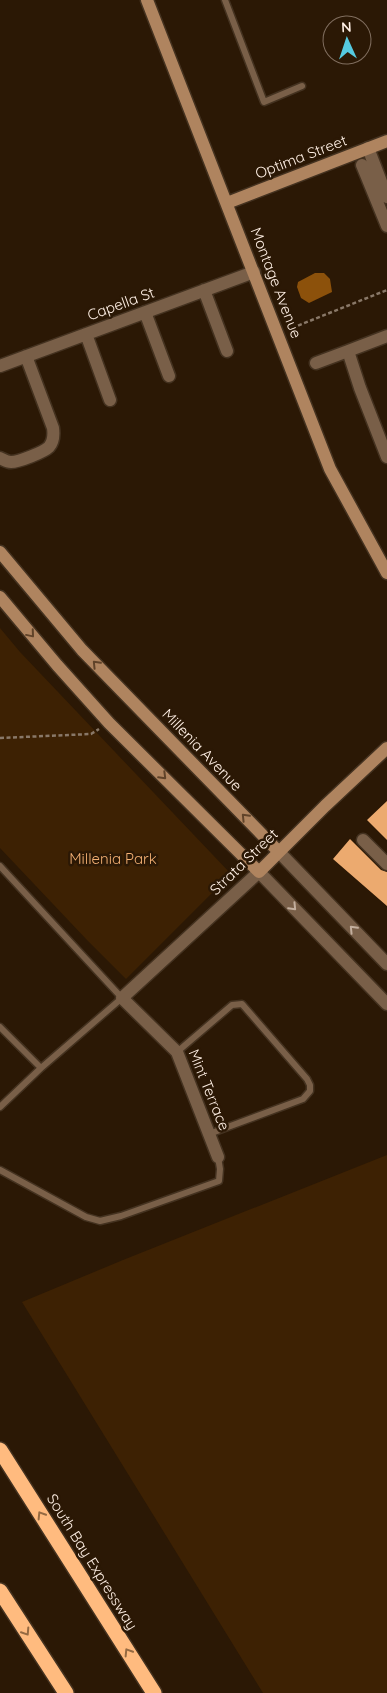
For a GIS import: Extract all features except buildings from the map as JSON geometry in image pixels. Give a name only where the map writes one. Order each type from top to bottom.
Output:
[{"type":"highway","name":"South Bay Expressway","points":[[0,1450],[154,1693]]},
{"type":"highway","points":[[0,1591],[66,1693]]},
{"type":"street","name":"Montage Avenue","points":[[147,0],[330,469],[387,573]]},
{"type":"street","name":"Optima Street","points":[[227,203],[387,141]]},
{"type":"street","points":[[368,148],[387,196]]},
{"type":"street","points":[[362,165],[387,226]]},
{"type":"street","name":"Capella St","points":[[0,366],[254,272]]},
{"type":"street","points":[[204,290],[227,351]]},
{"type":"street","points":[[145,312],[169,376]]},
{"type":"street","points":[[86,334],[110,400]]},
{"type":"street","points":[[316,363],[387,336]]},
{"type":"street","points":[[348,351],[360,388],[382,431],[387,456]]},
{"type":"street","points":[[0,458],[13,462],[47,449],[54,434],[26,356]]},
{"type":"street","name":"Millenia Avenue","points":[[0,552],[82,650],[387,964]]},
{"type":"street","points":[[0,597],[109,723],[259,872],[387,1004]]},
{"type":"street","name":"Strata Street","points":[[122,998],[259,872],[387,748]]},
{"type":"street","points":[[363,840],[382,860],[387,846]]},
{"type":"street","name":"Mint Terrace","points":[[122,998],[177,1052],[218,1157]]},
{"type":"lane","points":[[225,0],[264,102],[302,86]]},
{"type":"lane","points":[[0,866],[122,998],[41,1068],[0,1107]]},
{"type":"lane","points":[[177,1052],[232,1005],[242,1004],[286,1054],[310,1085],[310,1091],[303,1099],[209,1134]]},
{"type":"lane","points":[[0,1027],[41,1068]]},
{"type":"lane","points":[[0,1170],[86,1218],[100,1222],[219,1181],[218,1157]]},
{"type":"path","points":[[292,328],[387,290]]},
{"type":"path","points":[[0,738],[91,734],[109,723]]},
{"type":"green space","name":"Millenia Park","points":[[0,628],[20,652],[231,874],[126,979],[0,848]]},
{"type":"green space","points":[[387,1155],[387,1693],[263,1693],[22,1302]]},
{"type":"shaded area","points":[[315,273],[324,273],[330,279],[332,292],[309,303],[301,298],[297,287],[298,282]]}]
